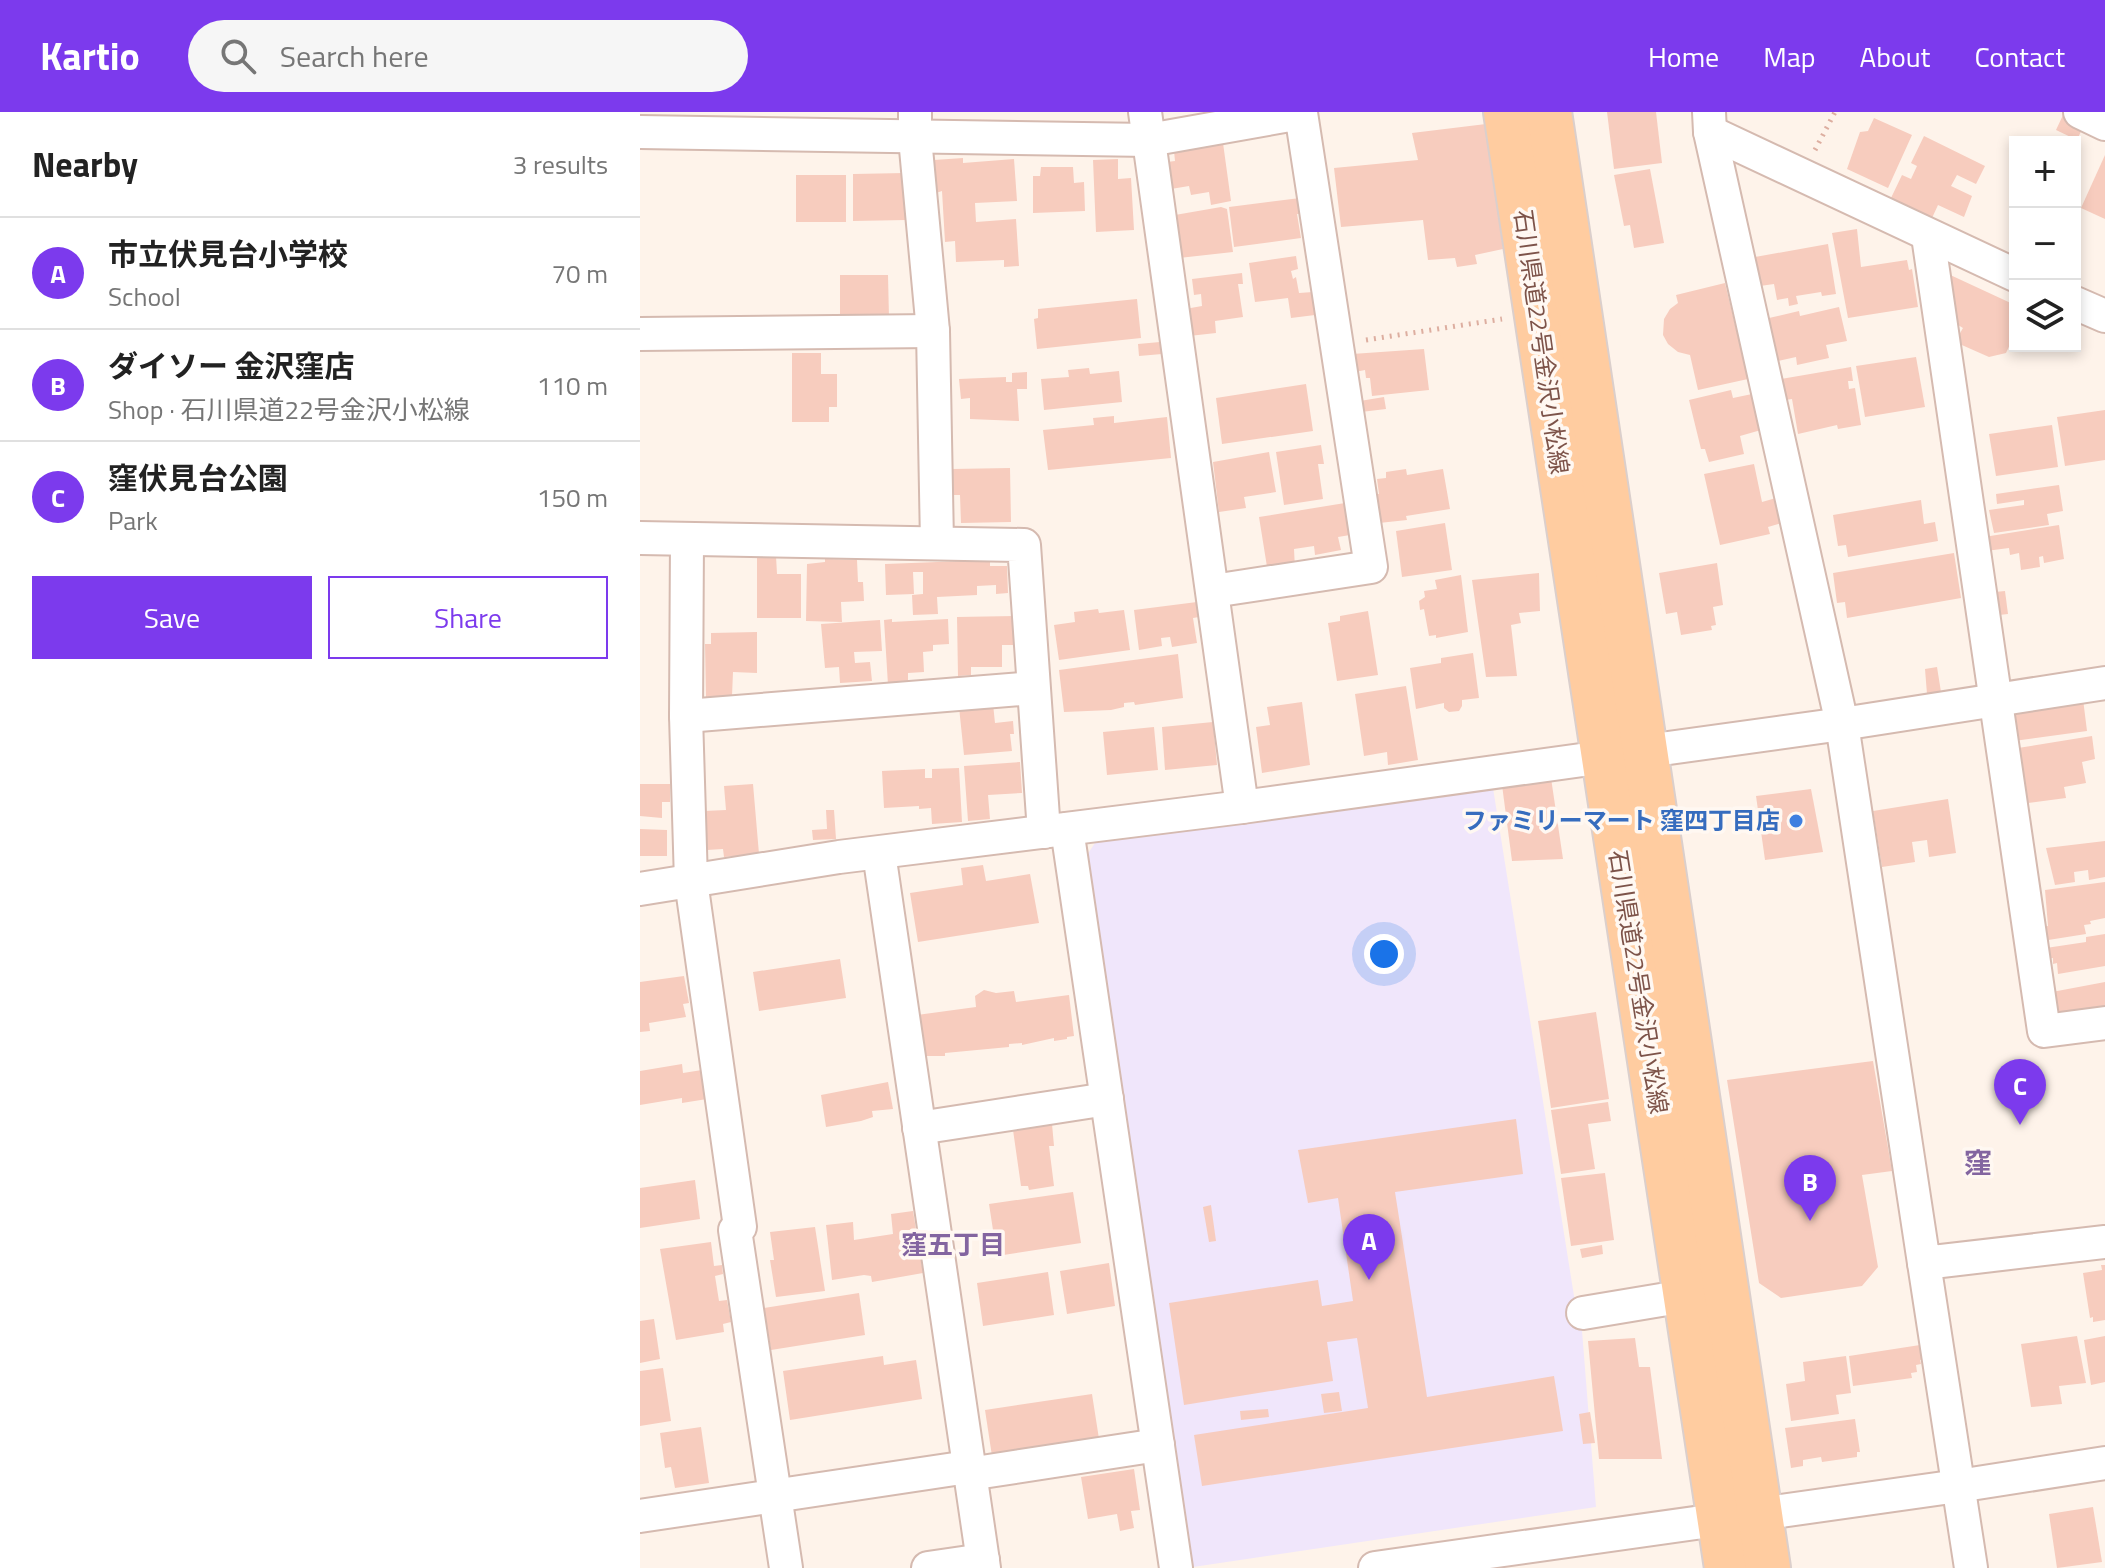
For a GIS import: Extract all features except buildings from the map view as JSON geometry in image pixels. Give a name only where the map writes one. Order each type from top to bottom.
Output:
[{"type":"main road","name":"石川県道22号金沢小松線","points":[[1506,112],[1537,314],[1625,754],[1739,1515],[1727,1568]]},
{"type":"main road","name":"石川県道22号金沢小松線","points":[[1549,112],[1685,1296],[1739,1515],[1768,1568]]},
{"type":"street","points":[[2080,112],[2105,124]]},
{"type":"street","points":[[640,132],[915,125],[1147,126],[1301,113],[1371,567],[1213,591]]},
{"type":"street","points":[[1710,122],[1802,174],[2009,272]]},
{"type":"street","points":[[1710,122],[1842,724],[1971,1568]]},
{"type":"street","points":[[915,125],[933,331],[937,543]]},
{"type":"street","points":[[1147,126],[1242,807]]},
{"type":"street","points":[[1928,236],[2044,1031],[2105,1023]]},
{"type":"street","points":[[2081,306],[2105,316]]},
{"type":"street","points":[[640,334],[933,331]]},
{"type":"street","points":[[640,538],[1024,545],[1033,688],[1055,830],[1107,1099],[1176,1568]]},
{"type":"street","points":[[687,539],[686,716],[691,881],[740,1227],[735,1230],[786,1568]]},
{"type":"street","points":[[640,889],[879,853],[1242,807],[1842,724],[2105,683]]},
{"type":"street","points":[[686,716],[1033,688]]},
{"type":"street","points":[[879,853],[983,1564],[928,1568]]},
{"type":"street","points":[[919,1128],[1107,1099]]},
{"type":"street","points":[[1924,1263],[2105,1242]]},
{"type":"street","points":[[1583,1313],[1685,1296]]},
{"type":"street","points":[[640,1516],[1158,1445]]},
{"type":"street","points":[[1375,1568],[1524,1557],[1739,1515],[2105,1463]]},
{"type":"path","points":[[1802,174],[1835,112]]},
{"type":"path","points":[[1337,344],[1537,314]]},
{"type":"shaded area","points":[[1493,788],[1574,1296],[1581,1318],[1596,1507],[1193,1567],[1087,855],[1097,840]]},
{"type":"place","name":"ファミリーマート 窪四丁目店","points":[[1796,821]]},
{"type":"place","name":"窪伏見台公園","points":[[2020,1125]]},
{"type":"place","name":"ダイソー 金沢窪店","points":[[1810,1221]]},
{"type":"place","name":"市立伏見台小学校","points":[[1369,1280]]},
{"type":"district","name":"窪","points":[[1978,1163]]},
{"type":"district","name":"窪五丁目","points":[[953,1245]]}]
